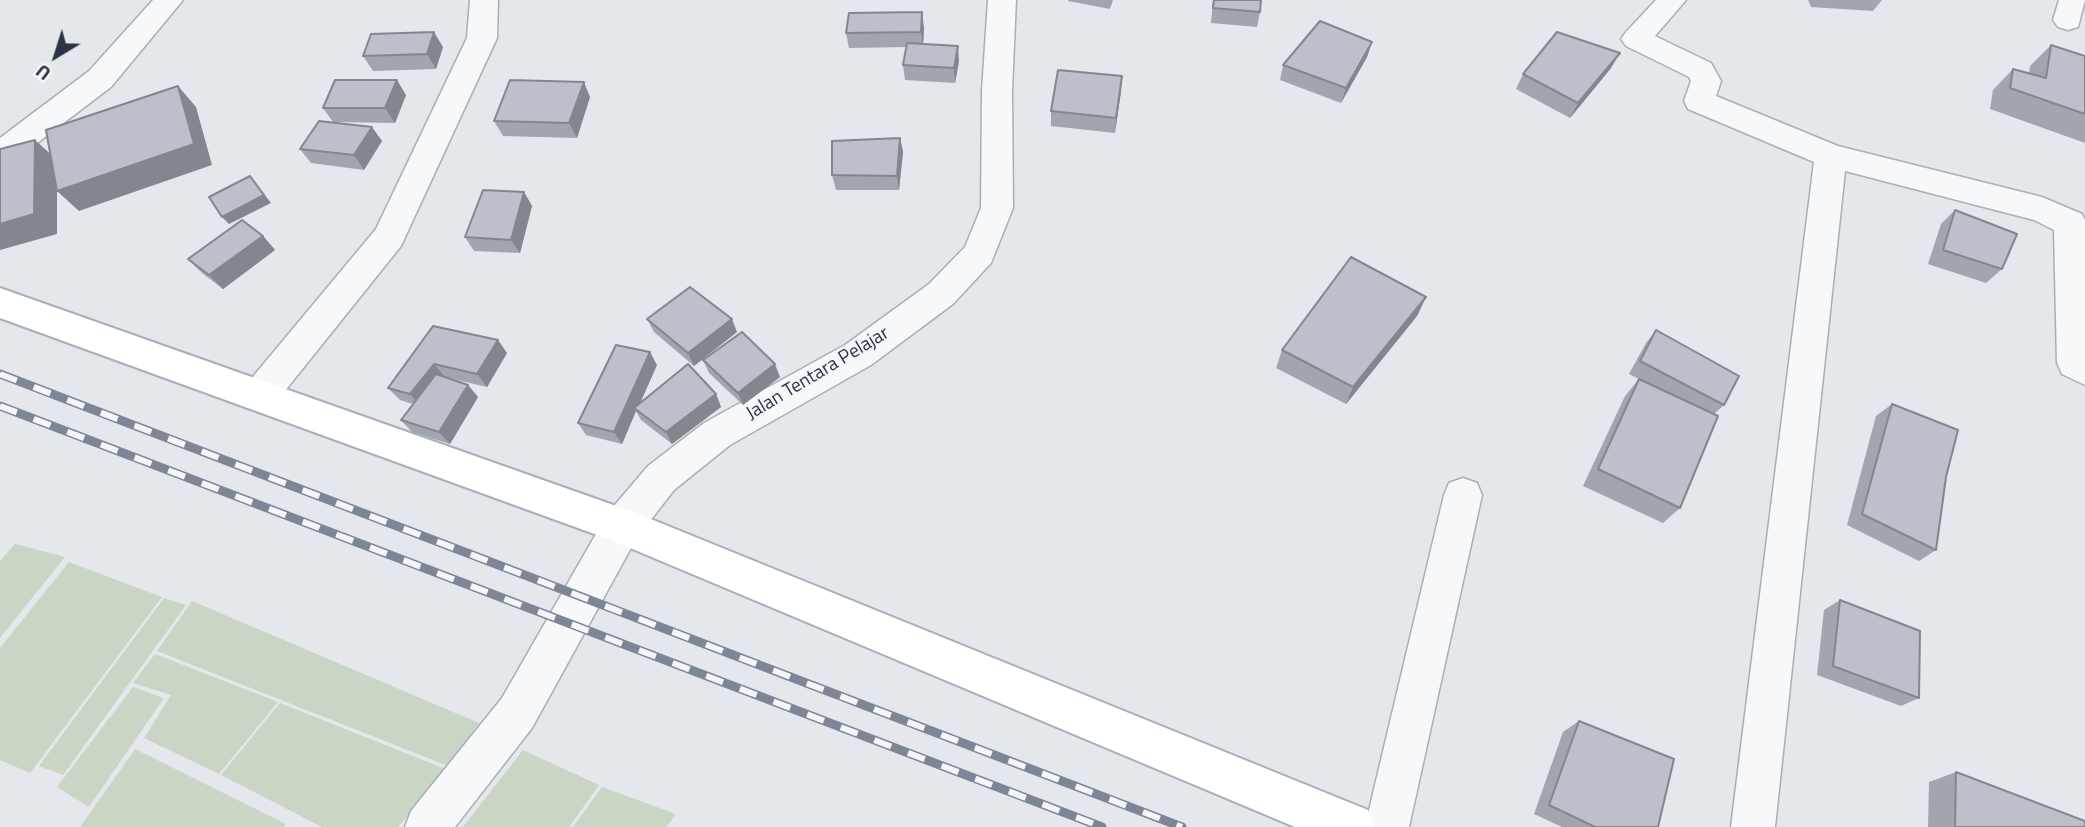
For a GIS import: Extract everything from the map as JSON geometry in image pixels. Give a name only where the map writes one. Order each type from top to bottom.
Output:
[{"type":"street","points":[[0,155],[100,79],[169,0]]},
{"type":"street","points":[[259,396],[388,237],[482,38],[484,0]]},
{"type":"street","name":"Jalan Tentara Pelajar","points":[[427,827],[517,713],[622,526],[661,478],[717,434],[858,355],[941,294],[978,254],[997,208],[997,91],[1002,0]]},
{"type":"street","points":[[1672,0],[1636,39],[1700,70],[1706,81],[1699,101],[1831,156],[2042,210],[2070,223],[2075,363],[2085,370]]},
{"type":"street","points":[[1753,827],[1831,156]]},
{"type":"street","points":[[0,303],[622,526],[1351,827]]},
{"type":"street","points":[[1387,827],[1463,495]]},
{"type":"green space","points":[[15,544],[65,557],[0,638],[0,561]]},
{"type":"green space","points":[[69,562],[162,597],[30,773],[0,760],[0,648]]},
{"type":"green space","points":[[164,598],[186,605],[63,775],[39,766]]},
{"type":"green space","points":[[192,601],[479,723],[448,766],[157,651]]},
{"type":"green space","points":[[155,654],[278,702],[219,774],[144,738],[171,695],[133,683]]},
{"type":"green space","points":[[133,687],[164,698],[89,807],[57,787]]},
{"type":"green space","points":[[280,703],[448,770],[398,827],[322,827],[221,775]]},
{"type":"green space","points":[[135,749],[286,824],[283,827],[80,827]]},
{"type":"green space","points":[[523,750],[599,785],[569,827],[463,827]]},
{"type":"green space","points":[[602,787],[676,814],[666,827],[573,827]]},
{"type":"building","points":[[1214,0],[1261,0],[1260,12],[1213,8]]},
{"type":"building","points":[[922,12],[921,32],[846,33],[849,13]]},
{"type":"building","points":[[1320,21],[1372,42],[1346,88],[1283,65]]},
{"type":"building","points":[[434,32],[427,54],[363,56],[371,34]]},
{"type":"building","points":[[1557,32],[1620,53],[1578,103],[1523,74]]},
{"type":"building","points":[[907,43],[958,46],[954,68],[903,65]]},
{"type":"building","points":[[2051,45],[2085,56],[2085,114],[2010,88],[2013,69],[2046,78]]},
{"type":"building","points":[[1058,70],[1122,76],[1116,118],[1051,111]]},
{"type":"building","points":[[335,80],[397,80],[385,108],[323,108]]},
{"type":"building","points":[[510,80],[584,82],[569,123],[494,121]]},
{"type":"building","points":[[178,86],[194,144],[57,191],[46,130]]},
{"type":"building","points":[[319,121],[372,127],[354,155],[300,149]]},
{"type":"building","points":[[900,138],[897,176],[832,175],[832,141]]},
{"type":"building","points":[[35,140],[34,214],[0,224],[0,149]]},
{"type":"building","points":[[250,176],[264,195],[222,217],[209,197]]},
{"type":"building","points":[[483,190],[524,192],[511,240],[465,237]]},
{"type":"building","points":[[1955,210],[2017,234],[2002,269],[1943,250]]},
{"type":"building","points":[[242,220],[263,236],[209,275],[188,259]]},
{"type":"building","points":[[1351,257],[1426,297],[1353,387],[1282,350]]},
{"type":"building","points":[[690,287],[732,319],[688,353],[647,319]]},
{"type":"building","points":[[433,326],[498,340],[477,374],[434,364],[410,394],[388,388]]},
{"type":"building","points":[[1656,330],[1739,376],[1724,405],[1640,361]]},
{"type":"building","points":[[742,332],[775,364],[738,393],[703,360]]},
{"type":"building","points":[[616,345],[650,352],[614,432],[578,423]]},
{"type":"building","points":[[688,364],[716,394],[666,432],[634,408]]},
{"type":"building","points":[[436,374],[468,385],[439,432],[401,420]]},
{"type":"building","points":[[1639,379],[1718,416],[1680,508],[1598,469]]},
{"type":"building","points":[[1892,404],[1958,430],[1946,477],[1936,550],[1862,514]]},
{"type":"building","points":[[1840,600],[1920,631],[1919,698],[1833,666]]},
{"type":"building","points":[[1579,721],[1674,759],[1658,827],[1595,827],[1549,805]]},
{"type":"building","points":[[1956,772],[2085,821],[2085,827],[1955,827]]},
{"type":"railway","points":[[0,374],[1182,827]]},
{"type":"railway","points":[[0,406],[1102,827]]}]
